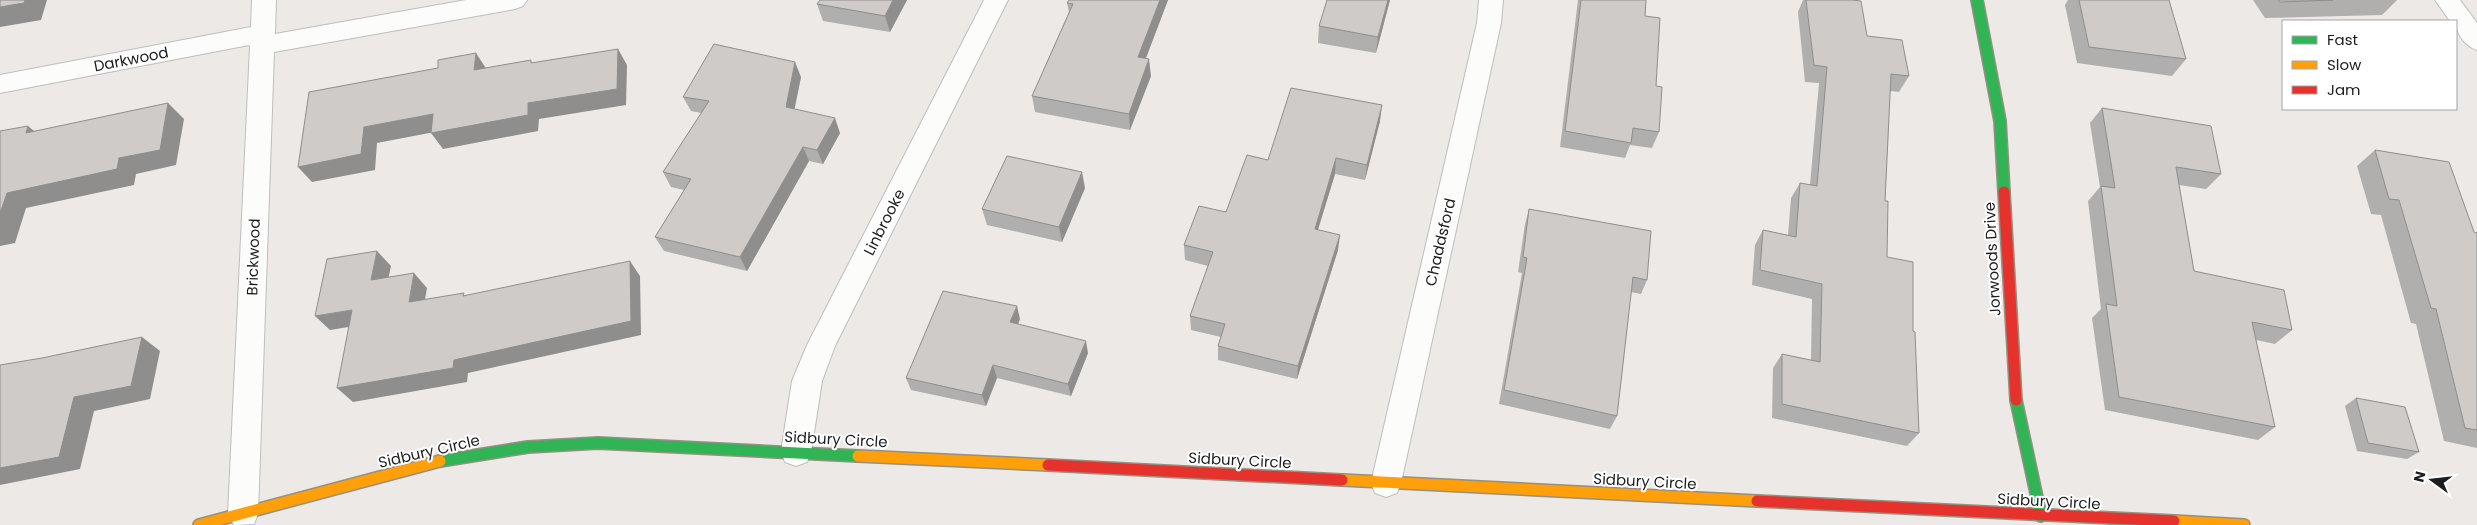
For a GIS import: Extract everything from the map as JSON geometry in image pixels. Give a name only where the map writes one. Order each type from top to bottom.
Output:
[{"type":"street","name":"Brickwood","points":[[243,514],[264,0]]},
{"type":"street","name":"Darkwood","points":[[0,84],[515,0]]},
{"type":"street","name":"Linbrooke","points":[[796,452],[807,382],[820,345],[996,0]]},
{"type":"street","name":"Chaddsford","points":[[1386,483],[1489,23],[1491,0]]},
{"type":"street","name":"Jorwoods Drive","points":[[1978,0],[2000,121],[2013,374],[2019,421],[2041,516]]},
{"type":"street","points":[[2447,0],[2477,41]]},
{"type":"street","name":"Sidbury Circle","points":[[199,525],[456,457],[528,447],[598,443],[2244,525]]},
{"type":"building","points":[[0,0],[25,0],[24,3],[0,7]]},
{"type":"building","points":[[820,0],[893,0],[885,16],[817,4]]},
{"type":"building","points":[[1069,0],[1160,0],[1138,57],[1149,59],[1129,114],[1032,96],[1073,4],[1067,3]]},
{"type":"building","points":[[1327,0],[1388,0],[1378,37],[1319,26]]},
{"type":"building","points":[[1581,0],[1646,0],[1645,16],[1660,18],[1656,86],[1662,87],[1659,132],[1633,128],[1631,143],[1565,131]]},
{"type":"building","points":[[1806,0],[1861,1],[1867,36],[1902,40],[1909,76],[1891,74],[1885,201],[1888,201],[1887,257],[1913,262],[1913,331],[1915,332],[1919,433],[1782,404],[1782,354],[1820,362],[1822,284],[1760,270],[1763,230],[1796,237],[1800,183],[1817,186],[1827,67],[1814,65]]},
{"type":"building","points":[[2079,0],[2169,0],[2186,59],[2089,47]]},
{"type":"building","points":[[2278,0],[2333,0],[2280,2]]},
{"type":"building","points":[[714,44],[795,62],[786,107],[835,118],[817,150],[803,147],[740,257],[655,237],[691,179],[663,172],[709,101],[683,97]]},
{"type":"building","points":[[618,49],[617,89],[528,103],[528,115],[431,133],[433,114],[364,127],[361,154],[298,167],[309,92],[438,68],[438,60],[476,53],[474,70],[531,60],[531,63]]},
{"type":"building","points":[[1291,88],[1382,105],[1367,165],[1336,158],[1315,229],[1340,235],[1298,366],[1218,346],[1225,324],[1190,316],[1213,252],[1184,245],[1199,206],[1226,212],[1247,155],[1268,160]]},
{"type":"building","points":[[168,103],[160,150],[119,158],[117,169],[7,193],[0,213],[0,131],[28,126],[26,133]]},
{"type":"building","points":[[2102,108],[2211,126],[2221,174],[2176,167],[2194,271],[2284,290],[2292,330],[2252,322],[2275,427],[2119,397],[2106,304],[2117,306],[2101,186],[2115,188]]},
{"type":"building","points":[[2375,150],[2449,162],[2474,232],[2477,233],[2477,430],[2465,428],[2436,309],[2431,308],[2399,200],[2389,199]]},
{"type":"building","points":[[1007,156],[1082,172],[1059,227],[982,209]]},
{"type":"building","points":[[1529,209],[1651,231],[1647,280],[1633,277],[1617,416],[1504,390],[1527,258],[1523,257]]},
{"type":"building","points":[[377,251],[371,280],[414,273],[409,302],[464,293],[463,296],[630,261],[631,321],[454,360],[453,368],[337,388],[352,310],[315,316],[327,259]]},
{"type":"building","points":[[943,291],[1017,306],[1010,322],[1086,341],[1068,384],[993,365],[982,395],[906,378]]},
{"type":"building","points":[[142,337],[131,386],[74,397],[59,457],[0,468],[0,365]]},
{"type":"building","points":[[2356,398],[2405,407],[2419,452],[2368,443]]},
{"type":"traffic: fast","points":[[1977,0],[2000,121],[2004,192]]},
{"type":"traffic: fast","points":[[2016,400],[2041,516]]},
{"type":"traffic: fast","points":[[440,461],[528,447],[598,443],[858,456]]},
{"type":"traffic: slow","points":[[858,456],[1048,465]]},
{"type":"traffic: slow","points":[[199,525],[440,461]]},
{"type":"traffic: slow","points":[[1342,480],[1757,501]]},
{"type":"traffic: slow","points":[[2174,521],[2244,525]]},
{"type":"traffic: jam","points":[[2004,192],[2016,400]]},
{"type":"traffic: jam","points":[[1048,465],[1342,480]]},
{"type":"traffic: jam","points":[[1757,501],[2174,521]]}]
